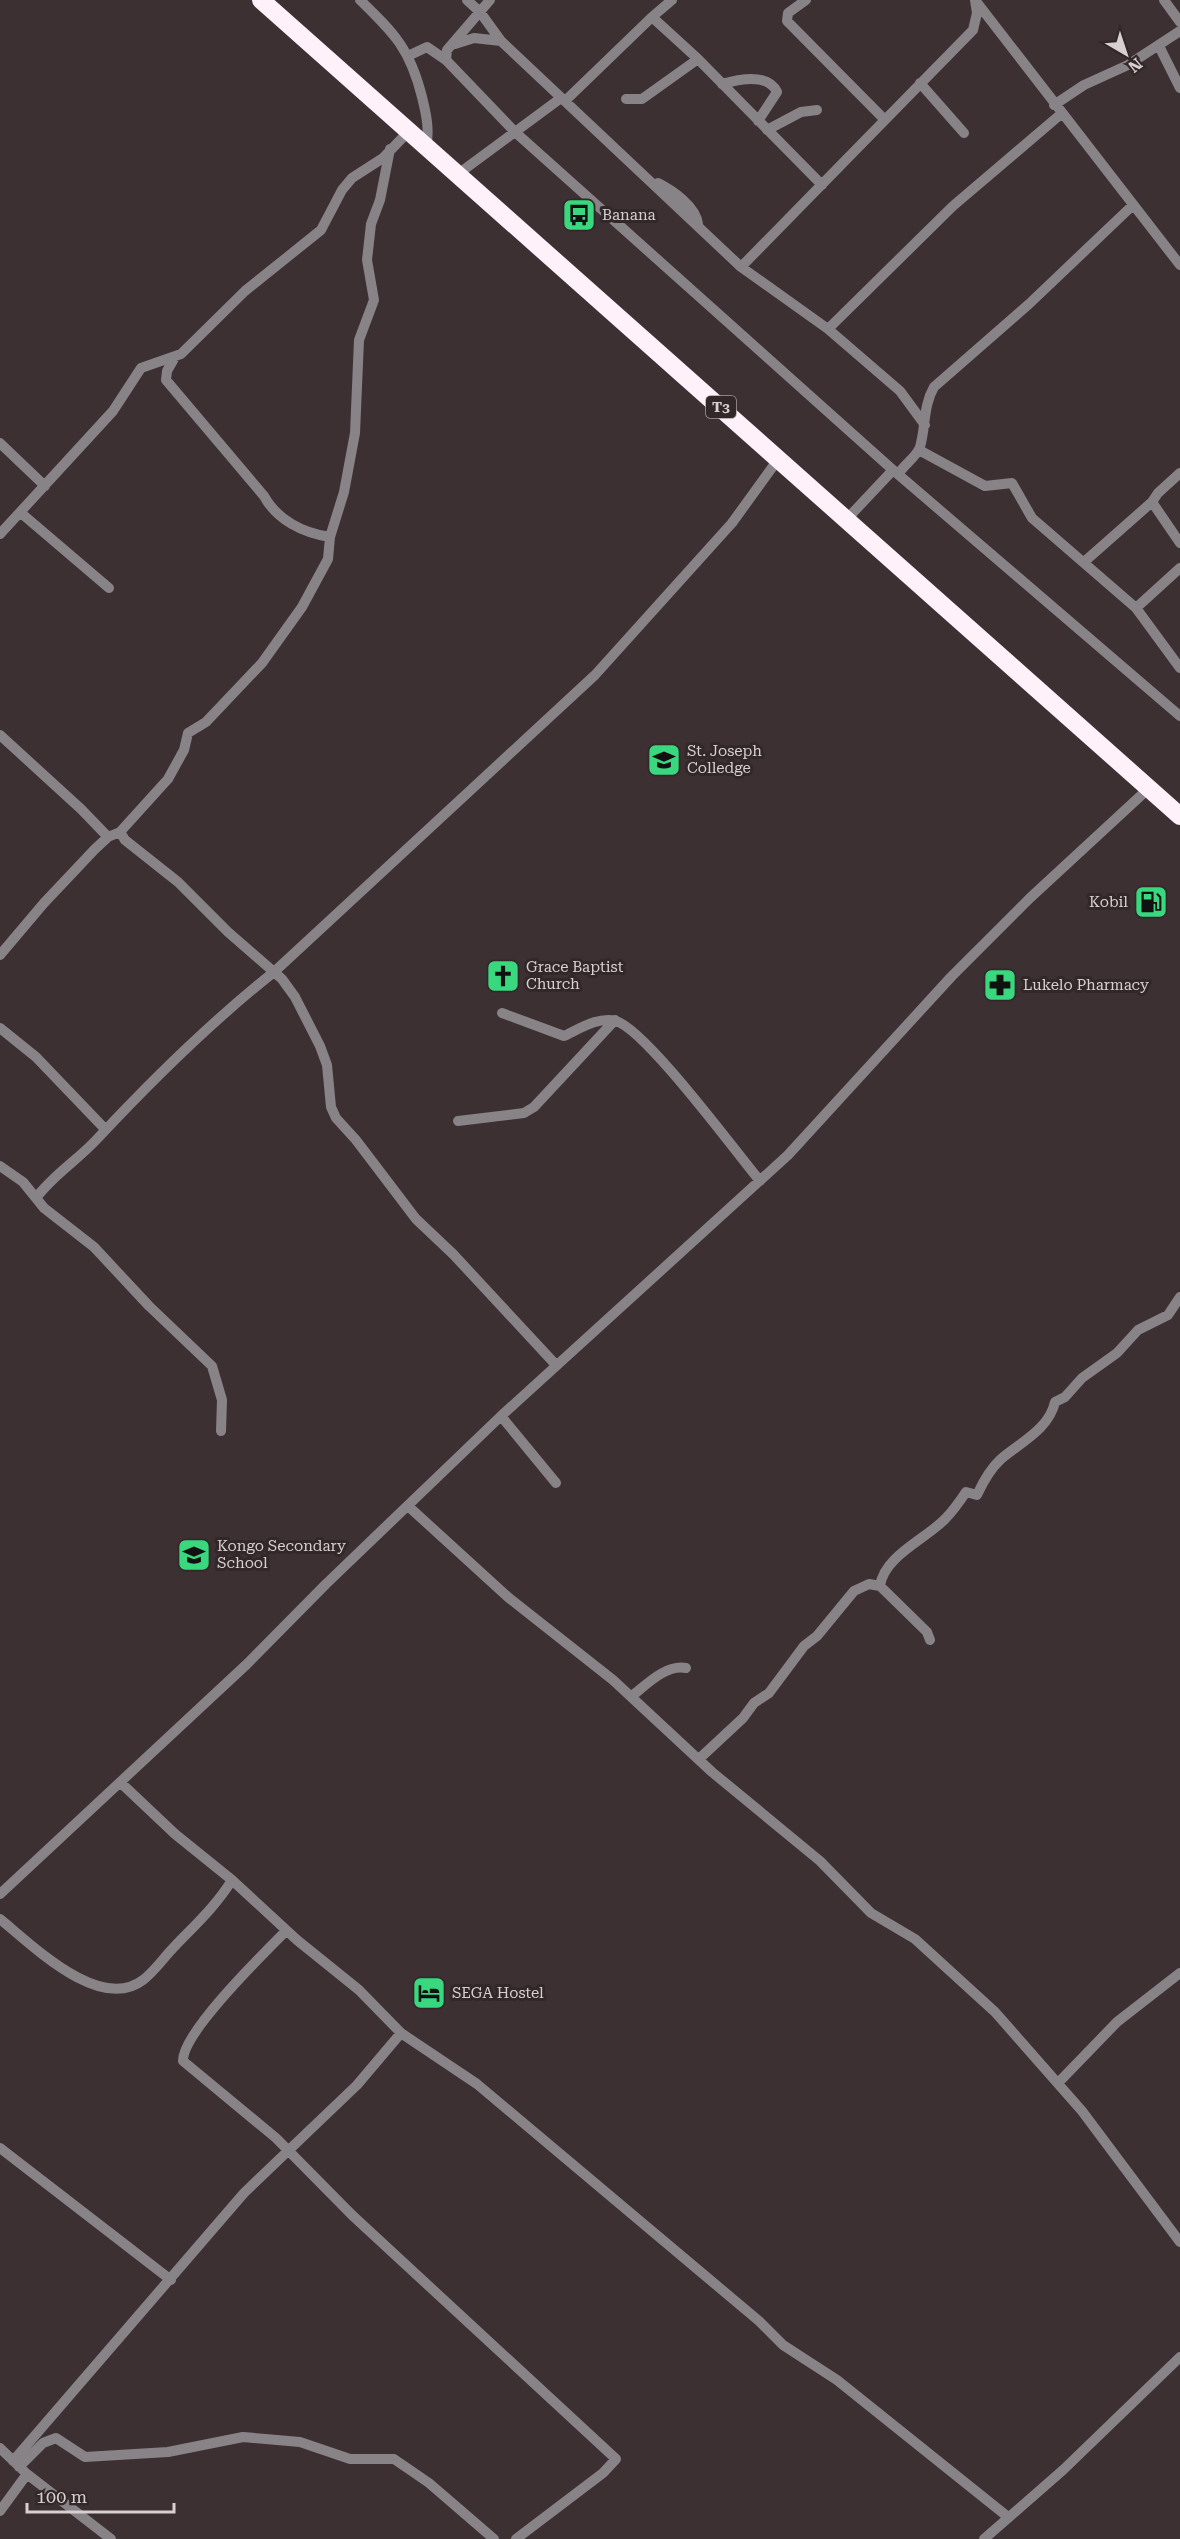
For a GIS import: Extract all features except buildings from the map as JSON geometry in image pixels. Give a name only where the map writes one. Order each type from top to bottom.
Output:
[{"type":"highway","name":"T3","points":[[261,0],[1180,816]]},
{"type":"street","points":[[360,0],[392,30],[410,55],[425,107],[429,136],[426,147]]},
{"type":"street","points":[[468,0],[480,12],[501,41],[741,267],[828,329],[900,391],[925,425]]},
{"type":"street","points":[[446,60],[447,50],[454,45],[490,0]]},
{"type":"street","points":[[458,174],[563,100],[651,16],[672,0]]},
{"type":"street","points":[[973,30],[976,13],[975,0],[1180,265]]},
{"type":"street","points":[[1164,0],[1180,22]]},
{"type":"street","points":[[799,2],[786,18],[794,32],[884,119]]},
{"type":"street","points":[[651,16],[698,59],[822,185]]},
{"type":"street","points":[[741,267],[973,30],[984,26],[997,26]]},
{"type":"street","points":[[828,329],[953,206],[1058,109],[1180,31]]},
{"type":"street","points":[[454,45],[474,38],[501,41]]},
{"type":"street","points":[[1159,46],[1180,88]]},
{"type":"street","points":[[410,55],[427,47],[446,60],[516,132],[896,471],[1180,716]]},
{"type":"street","points":[[626,99],[642,99],[698,59]]},
{"type":"street","points":[[722,84],[760,79],[775,88],[777,92],[759,121]]},
{"type":"street","points":[[920,83],[964,133]]},
{"type":"street","points":[[767,130],[801,112],[817,110]]},
{"type":"street","points":[[0,534],[113,411],[141,368],[152,362],[175,357],[199,337],[245,291],[321,230],[342,190],[408,132]]},
{"type":"street","points":[[3,948],[108,837],[120,832],[168,779],[184,750],[188,733],[206,722],[230,699],[276,645],[315,586],[328,559],[330,537],[344,492],[355,434],[359,340],[374,300],[367,260],[371,224],[384,182],[390,149]]},
{"type":"street","points":[[846,520],[919,450],[925,425],[926,401],[934,387],[1050,284],[1133,205]]},
{"type":"street","points":[[175,357],[166,380],[264,496],[271,509],[288,522],[318,535],[330,537]]},
{"type":"street","points":[[0,443],[45,486]]},
{"type":"street","points":[[919,450],[986,486],[1012,483],[1032,518],[1136,608],[1180,668]]},
{"type":"street","points":[[36,1198],[50,1179],[105,1129],[229,1007],[274,972],[595,675],[732,523],[779,458]]},
{"type":"street","points":[[1084,562],[1152,502],[1158,493],[1180,473]]},
{"type":"street","points":[[1152,502],[1180,543]]},
{"type":"street","points":[[21,513],[110,588]]},
{"type":"street","points":[[1136,608],[1180,568]]},
{"type":"street","points":[[0,735],[81,809],[108,837]]},
{"type":"street","points":[[0,1894],[121,1783],[501,1416],[788,1155],[967,961],[1030,898],[1148,789]]},
{"type":"street","points":[[120,832],[126,840],[178,882],[228,932],[274,972],[295,997],[327,1065],[331,1107],[336,1118],[356,1140],[416,1218],[453,1254],[556,1365]]},
{"type":"street","points":[[502,1013],[564,1036],[600,1020],[615,1020],[646,1044],[760,1181]]},
{"type":"street","points":[[458,1121],[524,1113],[534,1107],[615,1020]]},
{"type":"street","points":[[0,1028],[36,1057],[105,1129]]},
{"type":"street","points":[[0,1166],[23,1182],[36,1198],[94,1247],[148,1306],[212,1366],[222,1400],[221,1431]]},
{"type":"street","points":[[880,1586],[882,1574],[945,1519],[966,1492],[977,1495],[1000,1460],[1037,1431],[1053,1412],[1055,1402],[1065,1397],[1082,1378],[1117,1353],[1138,1330],[1168,1315],[1180,1297]]},
{"type":"street","points":[[501,1416],[556,1483]]},
{"type":"street","points":[[408,1506],[509,1598],[632,1696],[699,1759],[820,1861],[871,1913],[915,1939],[995,2012],[1082,2111],[1180,2241]]},
{"type":"street","points":[[699,1759],[743,1718],[754,1703],[769,1693],[804,1646],[817,1636],[854,1591],[869,1584],[880,1586],[927,1632],[930,1640]]},
{"type":"street","points":[[632,1696],[659,1675],[679,1667],[686,1668]]},
{"type":"street","points":[[121,1783],[175,1834],[232,1880],[286,1931],[359,1990],[401,2033],[477,2085],[751,2314],[783,2345],[837,2380],[1008,2517]]},
{"type":"street","points":[[0,1919],[56,1964],[84,1981],[105,1989],[127,1988],[142,1981],[211,1911],[232,1880]]},
{"type":"street","points":[[286,1931],[231,1989],[183,2053],[183,2061],[190,2069],[246,2110],[288,2149],[352,2215],[616,2459],[603,2473],[516,2539]]},
{"type":"street","points":[[1058,2083],[1108,2030],[1180,1973]]},
{"type":"street","points":[[0,2511],[19,2467],[171,2280],[244,2193],[357,2085],[401,2033]]},
{"type":"street","points":[[0,2148],[171,2280]]},
{"type":"street","points":[[984,2539],[1063,2470],[1180,2357]]},
{"type":"street","points":[[19,2467],[43,2443],[56,2438],[85,2457],[168,2452],[243,2437],[300,2442],[350,2459],[394,2459],[429,2483],[494,2539]]},
{"type":"street","points":[[0,2448],[19,2467],[111,2539]]},
{"type":"place","name":"Banana","points":[[579,215]]},
{"type":"place","name":"St. Joseph Colledge","points":[[664,760]]},
{"type":"place","name":"Kobil","points":[[1151,902]]},
{"type":"place","name":"Grace Baptist Church","points":[[503,976]]},
{"type":"place","name":"Lukelo Pharmacy","points":[[1000,985]]},
{"type":"place","name":"Kongo Secondary School","points":[[194,1555]]},
{"type":"place","name":"SEGA Hostel","points":[[429,1993]]}]
